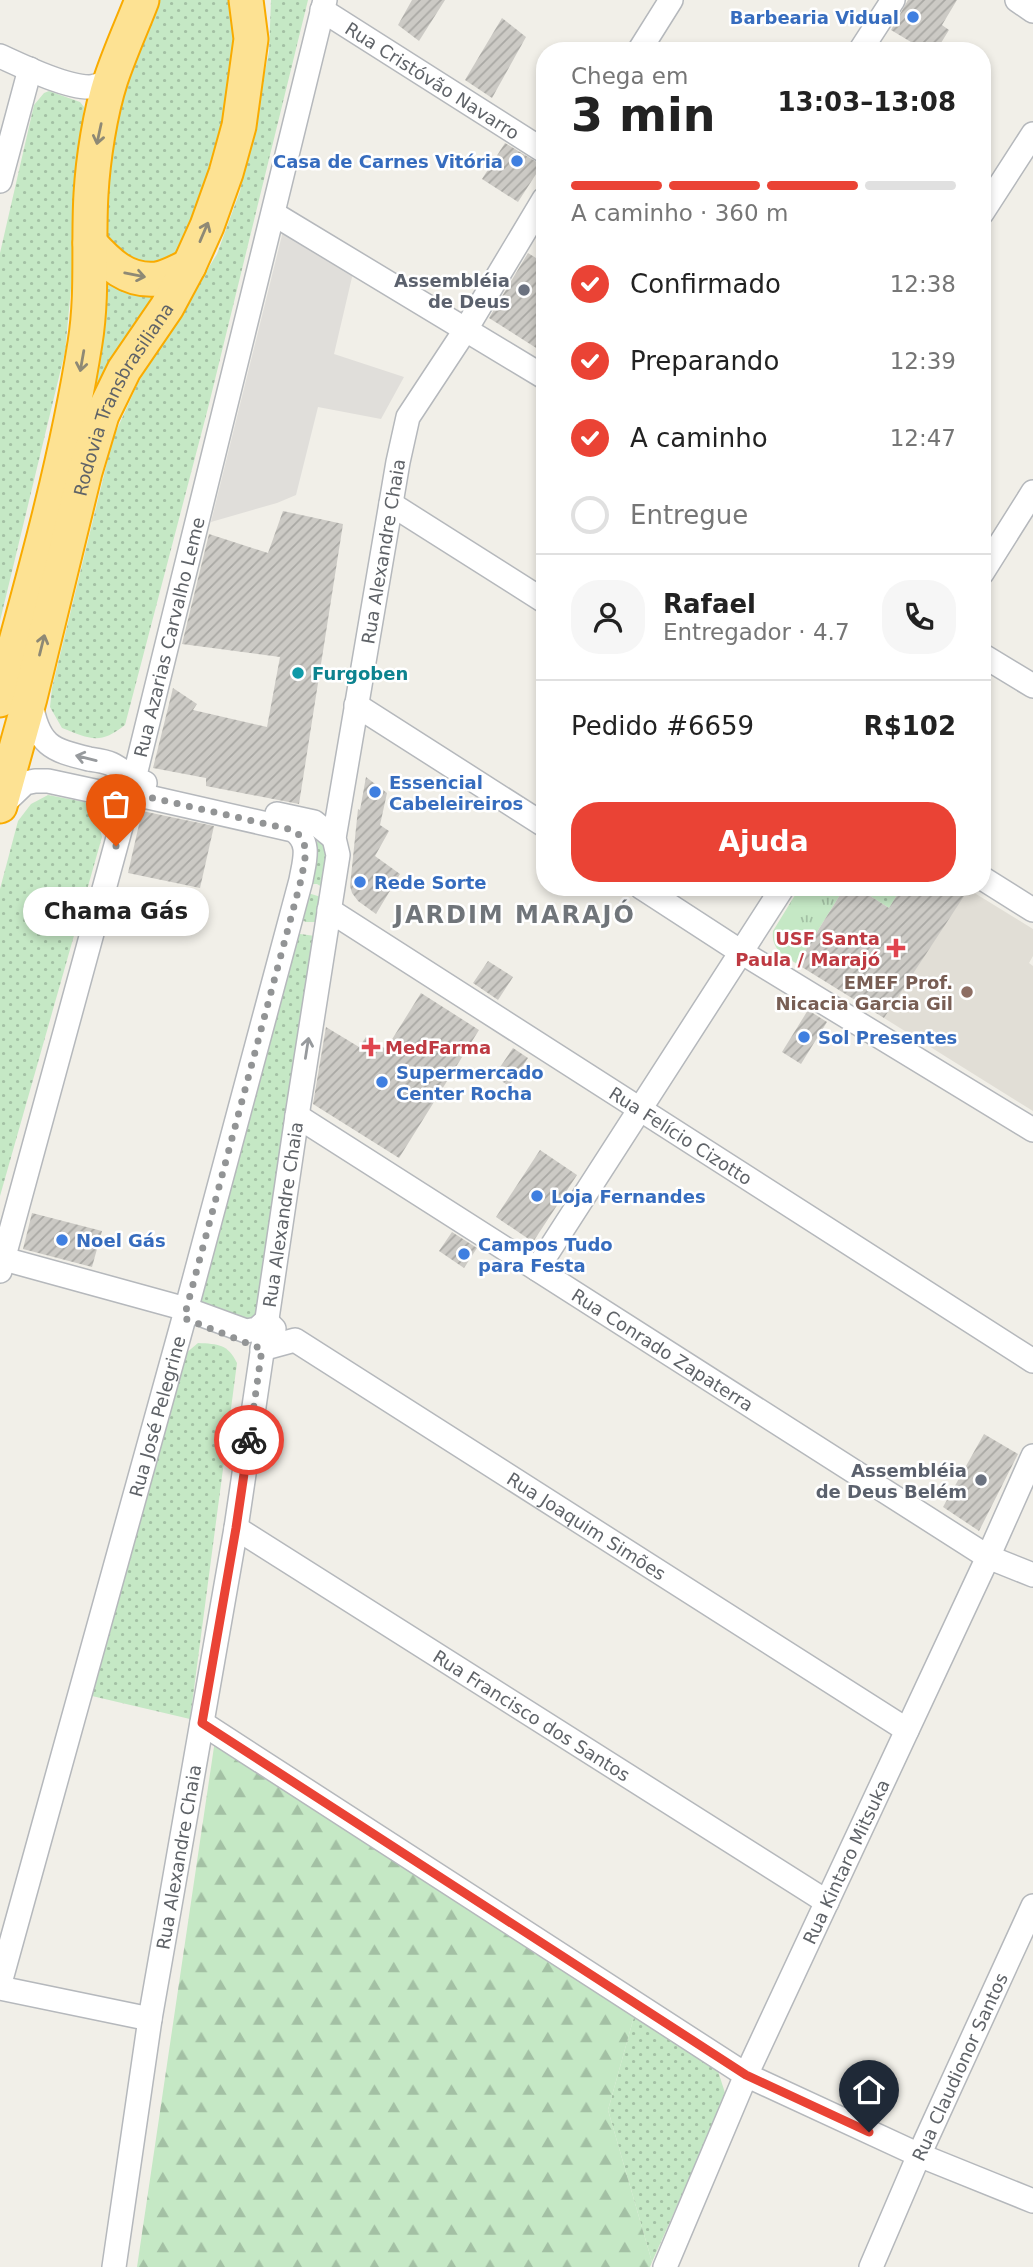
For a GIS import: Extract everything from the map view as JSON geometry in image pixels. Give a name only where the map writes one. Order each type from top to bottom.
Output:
[{"type":"highway","name":"Rodovia Transbrasiliana","points":[[0,807],[39,556],[74,401],[88,316],[91,194],[95,153],[110,81],[142,0]]},
{"type":"highway","name":"Rodovia Transbrasiliana","points":[[15,699],[102,415],[124,370],[167,307],[189,266],[215,204],[239,126],[251,39],[246,0]]},
{"type":"highway","points":[[90,243],[110,265],[129,277],[158,279],[189,266]]},
{"type":"street","points":[[866,42],[892,0]]},
{"type":"street","points":[[1017,0],[1033,11]]},
{"type":"street","points":[[644,42],[666,2]]},
{"type":"street","name":"Rua Cristóvão Navarro","points":[[324,5],[536,146]]},
{"type":"street","name":"Rua Azarias Carvalho Leme","points":[[2,1265],[132,787],[324,5]]},
{"type":"street","points":[[0,57],[75,85],[91,88],[110,81]]},
{"type":"street","points":[[0,181],[30,69]]},
{"type":"street","points":[[991,199],[1033,134]]},
{"type":"street","name":"Rua Alexandre Chaia","points":[[114,2267],[150,2019],[236,1528],[338,855],[334,838],[408,417],[466,329],[536,212]]},
{"type":"street","points":[[274,214],[536,372]]},
{"type":"street","points":[[991,559],[1033,492]]},
{"type":"street","points":[[391,505],[536,596]]},
{"type":"street","points":[[991,660],[1033,686]]},
{"type":"street","points":[[15,699],[44,739],[60,752],[110,764],[132,787]]},
{"type":"street","points":[[356,705],[536,820]]},
{"type":"street","points":[[0,807],[25,783],[35,781],[48,781],[113,795],[132,787],[153,786],[314,822],[334,838]]},
{"type":"street","name":"Rua José Pelegrine","points":[[0,1985],[185,1313],[294,902],[306,846],[301,835],[293,830],[148,797],[132,787]]},
{"type":"street","points":[[991,884],[1033,910]]},
{"type":"street","points":[[312,890],[318,891],[329,912],[315,927],[305,926],[296,920],[294,902],[312,890]]},
{"type":"street","points":[[655,896],[741,952],[1033,1130]]},
{"type":"street","points":[[537,1269],[777,896]]},
{"type":"street","name":"Rua Felício Cizotto","points":[[329,912],[1033,1361]]},
{"type":"street","name":"Rua Conrado Zapaterra","points":[[297,1116],[988,1557],[1033,1574]]},
{"type":"street","points":[[2,1265],[246,1331],[257,1329],[266,1321]]},
{"type":"street","points":[[185,1313],[262,1349],[295,1340]]},
{"type":"street","name":"Rua Joaquim Simões","points":[[266,1321],[282,1335],[295,1340],[907,1730]]},
{"type":"street","name":"Rua Kintaro Mitsuka","points":[[665,2267],[746,2075],[1033,1456]]},
{"type":"street","name":"Rua Francisco dos Santos","points":[[236,1528],[827,1902]]},
{"type":"street","points":[[202,1723],[746,2075],[919,2155],[1033,2201]]},
{"type":"street","name":"Rua Claudionor Santos","points":[[871,2267],[1033,1906]]},
{"type":"street","points":[[0,1985],[150,2019]]},
{"type":"shaded area","points":[[283,231],[353,273],[334,354],[404,377],[381,419],[318,407],[296,495],[211,522]]},
{"type":"shaded area","name":"EMEF Prof. Nicacia Garcia Gil","points":[[963,896],[979,896],[1033,929],[1033,956],[1029,963],[1033,966],[1033,1111],[884,1018]]},
{"type":"green space","points":[[155,0],[231,0],[237,6],[229,119],[175,267],[116,260],[98,221],[110,118]]},
{"type":"green space","points":[[271,0],[308,0],[208,408],[125,725],[101,738],[88,737],[62,728],[50,707],[52,688],[113,438],[138,383],[217,254],[240,191],[269,52]]},
{"type":"green space","points":[[49,91],[80,102],[84,107],[76,172],[72,277],[65,352],[0,621],[0,253],[34,105]]},
{"type":"green space","points":[[104,272],[163,287],[86,426]]},
{"type":"green space","points":[[48,795],[85,802],[97,818],[102,837],[0,1196],[0,889],[18,821],[31,804]]},
{"type":"green space","points":[[319,840],[330,843],[327,890],[317,884],[304,884],[311,847]]},
{"type":"green space","points":[[308,893],[321,897],[317,922],[302,920]]},
{"type":"green space","points":[[794,896],[839,896],[797,964],[776,947],[773,931]]},
{"type":"green space","points":[[870,896],[896,896],[889,908]]},
{"type":"green space","points":[[293,933],[315,936],[258,1313],[254,1321],[245,1322],[200,1307],[199,1300]]},
{"type":"green space","points":[[198,1343],[222,1346],[237,1363],[190,1719],[92,1696],[185,1354]]},
{"type":"green space","points":[[215,1740],[635,2013],[608,2110],[652,2262],[650,2267],[137,2267]]},
{"type":"green space","points":[[635,2013],[717,2068],[726,2096],[652,2262],[608,2110]]},
{"type":"building","points":[[412,0],[445,0],[419,41],[398,25]]},
{"type":"building","name":"Barbearia Vidual","points":[[908,0],[957,0],[942,25],[949,30],[942,42],[911,42],[891,30]]},
{"type":"building","points":[[502,18],[526,37],[492,98],[465,80]]},
{"type":"building","points":[[505,143],[536,162],[536,174],[518,202],[482,179]]},
{"type":"building","name":"Assembléia de Deus","points":[[528,253],[536,258],[536,348],[489,318]]},
{"type":"building","name":"Furgoben","points":[[283,511],[343,524],[299,804],[206,786],[206,778],[153,768],[173,688],[197,704],[193,710],[267,727],[280,657],[182,644],[209,534],[268,553]]},
{"type":"building","points":[[366,777],[387,793],[380,825],[389,831],[375,856],[400,874],[376,914],[358,901],[350,886],[358,809],[360,810]]},
{"type":"building","points":[[142,811],[214,826],[200,888],[128,873]]},
{"type":"building","name":"USF Santa Paula / Marajó","points":[[839,896],[870,896],[889,908],[896,896],[964,896],[884,1018],[797,964]]},
{"type":"building","points":[[488,961],[513,977],[498,1000],[473,983]]},
{"type":"building","name":"Supermercado Center Rocha","points":[[421,993],[479,1030],[399,1158],[313,1104],[326,1027],[359,1047],[366,1037],[386,1049]]},
{"type":"building","name":"Sol Presentes","points":[[808,1010],[827,1022],[801,1064],[782,1052]]},
{"type":"building","points":[[513,1048],[528,1058],[509,1086],[494,1076]]},
{"type":"building","name":"Loja Fernandes","points":[[540,1150],[577,1175],[533,1242],[496,1217]]},
{"type":"building","name":"Noel Gás","points":[[32,1213],[102,1231],[92,1267],[23,1249]]},
{"type":"building","points":[[452,1232],[477,1248],[464,1268],[439,1251]]},
{"type":"building","name":"Assembléia de Deus Belém","points":[[984,1434],[1018,1454],[979,1531],[943,1507]]},
{"type":"way so far","points":[[116,846],[130,795],[293,830],[301,835],[306,846],[301,880],[184,1318],[262,1349],[249,1440]]},
{"type":"place","name":"Barbearia Vidual","points":[[913,17]]},
{"type":"place","name":"Casa de Carnes Vitória","points":[[517,161]]},
{"type":"place","name":"Assembléia de Deus","points":[[524,290]]},
{"type":"place","name":"Furgoben","points":[[298,673]]},
{"type":"place","name":"Essencial Cabeleireiros","points":[[375,792]]},
{"type":"place","name":"Chama Gás","points":[[116,846]]},
{"type":"place","name":"Rede Sorte","points":[[360,882]]},
{"type":"place","name":"USF Santa Paula / Marajó","points":[[896,948]]},
{"type":"place","name":"EMEF Prof. Nicacia Garcia Gil","points":[[967,992]]},
{"type":"place","name":"Sol Presentes","points":[[804,1037]]},
{"type":"place","name":"MedFarma","points":[[371,1047]]},
{"type":"place","name":"Supermercado Center Rocha","points":[[382,1082]]},
{"type":"place","name":"Loja Fernandes","points":[[537,1196]]},
{"type":"place","name":"Noel Gás","points":[[62,1240]]},
{"type":"place","name":"Campos Tudo para Festa","points":[[464,1254]]},
{"type":"place","name":"Assembléia de Deus Belém","points":[[981,1480]]},
{"type":"district","name":"JARDIM MARAJÓ","points":[[515,915]]},
{"type":"route","points":[[249,1440],[202,1723],[746,2075],[869,2132]]}]
